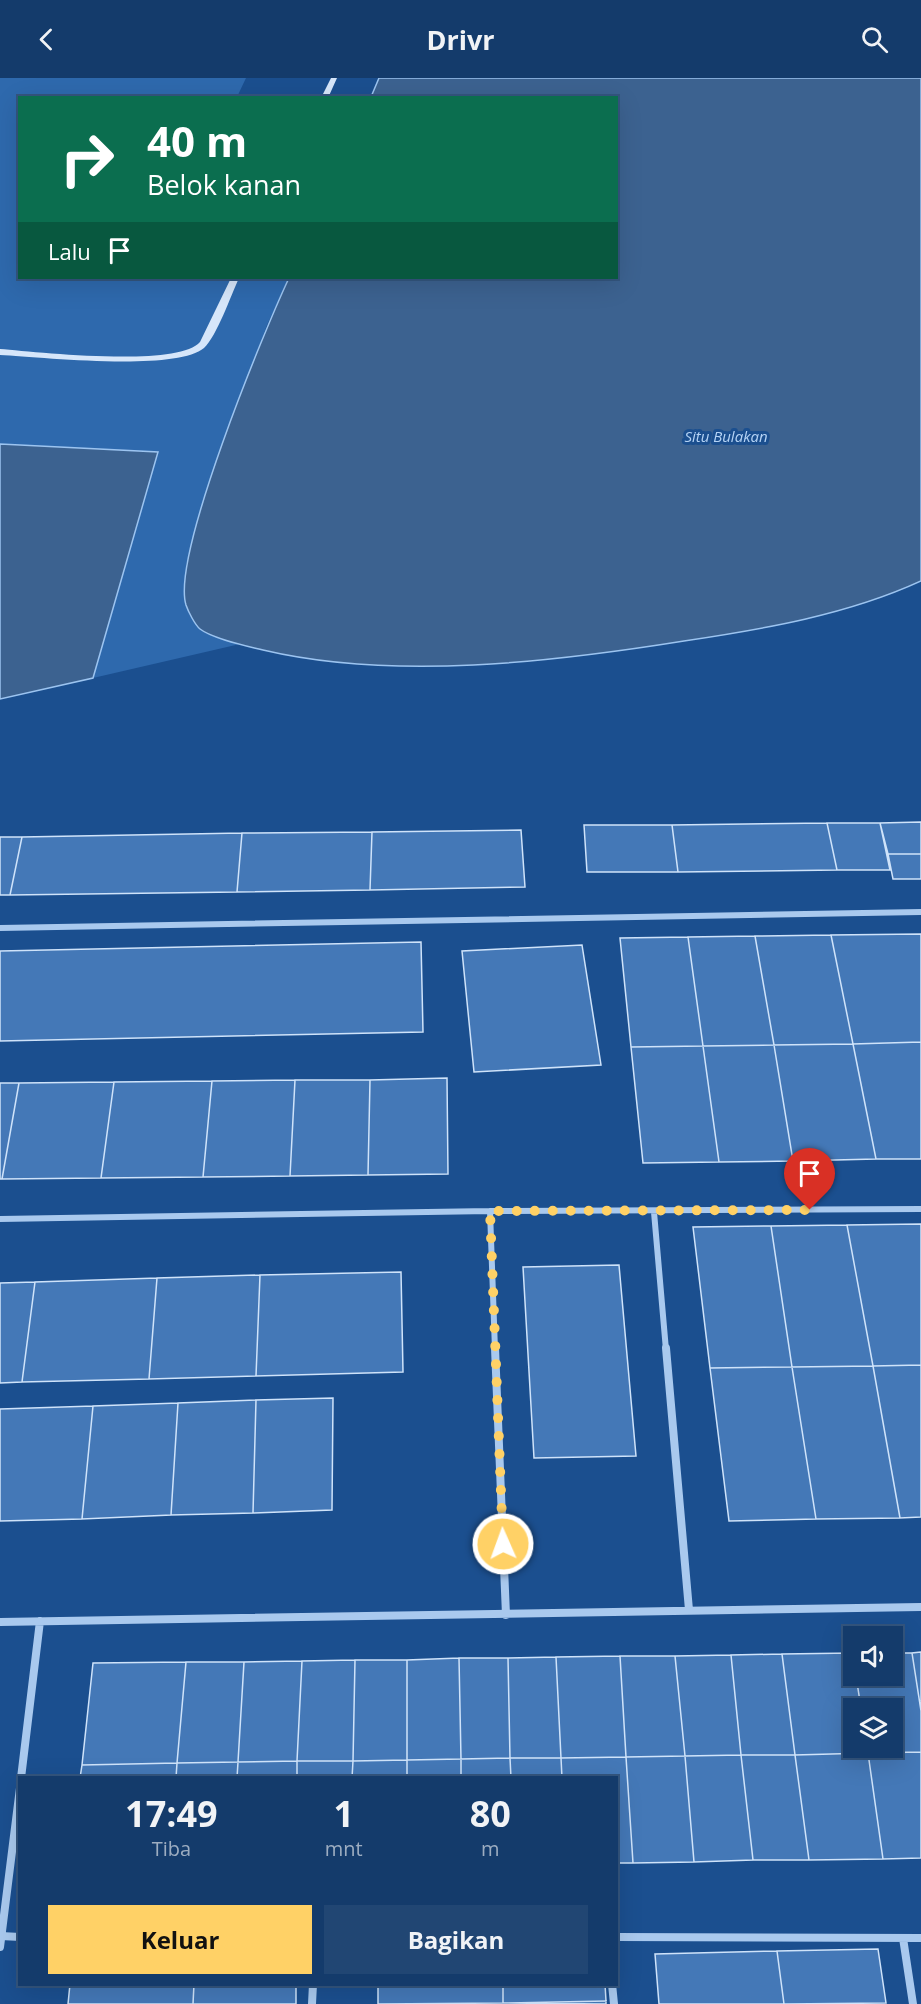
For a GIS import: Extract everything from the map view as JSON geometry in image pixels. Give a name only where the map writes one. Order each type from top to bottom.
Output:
[{"type":"street","points":[[325,96],[334,78]]},
{"type":"street","points":[[0,352],[142,358],[178,356],[201,346],[234,279]]},
{"type":"street","points":[[0,928],[921,912]]},
{"type":"street","points":[[0,1219],[490,1211],[921,1209]]},
{"type":"street","points":[[490,1211],[506,1615]]},
{"type":"street","points":[[654,1212],[689,1610]]},
{"type":"street","points":[[0,1623],[921,1607]]},
{"type":"street","points":[[21,1776],[40,1621]]},
{"type":"street","points":[[0,1947],[18,1804]]},
{"type":"street","points":[[1,1936],[18,1937]]},
{"type":"street","points":[[618,1937],[921,1938]]},
{"type":"street","points":[[903,1938],[913,2004]]},
{"type":"street","points":[[312,2004],[313,1986]]},
{"type":"street","points":[[612,1986],[614,2004]]},
{"type":"shaded area","points":[[0,78],[246,78],[237,96],[18,96],[18,279],[289,279],[267,325],[217,461],[186,565],[199,628],[240,644],[93,678],[158,452],[0,444]]},
{"type":"water","name":"Situ Bulakan","points":[[379,78],[921,78],[921,581],[835,612],[775,626],[581,656],[474,665],[366,665],[313,659],[239,644],[213,636],[200,629],[186,605],[185,579],[192,541],[222,443],[289,279],[618,279],[618,96],[371,96]]},
{"type":"water","points":[[0,444],[158,452],[93,678],[0,699]]},
{"type":"building","points":[[921,822],[921,854],[888,854],[880,823]]},
{"type":"building","points":[[827,823],[880,823],[890,870],[837,870]]},
{"type":"building","points":[[827,823],[837,870],[678,872],[672,825]]},
{"type":"building","points":[[584,825],[672,825],[678,872],[587,872]]},
{"type":"building","points":[[521,830],[525,887],[370,890],[372,832]]},
{"type":"building","points":[[372,832],[370,890],[237,892],[242,833]]},
{"type":"building","points":[[242,833],[237,892],[10,895],[22,837]]},
{"type":"building","points":[[0,837],[22,837],[10,895],[0,895]]},
{"type":"building","points":[[888,854],[921,854],[921,879],[893,879]]},
{"type":"building","points":[[921,934],[921,1042],[853,1044],[831,935]]},
{"type":"building","points":[[831,935],[853,1044],[774,1045],[755,936]]},
{"type":"building","points":[[755,936],[774,1045],[703,1046],[688,937]]},
{"type":"building","points":[[688,937],[703,1046],[631,1047],[620,938]]},
{"type":"building","points":[[421,942],[423,1032],[0,1041],[0,951]]},
{"type":"building","points":[[582,945],[601,1065],[474,1072],[462,951]]},
{"type":"building","points":[[921,1042],[921,1159],[876,1159],[853,1044]]},
{"type":"building","points":[[853,1044],[876,1159],[793,1161],[774,1045]]},
{"type":"building","points":[[774,1045],[793,1161],[719,1162],[703,1046]]},
{"type":"building","points":[[703,1046],[719,1162],[643,1163],[631,1047]]},
{"type":"building","points":[[447,1078],[448,1174],[368,1175],[370,1080]]},
{"type":"building","points":[[295,1080],[370,1080],[368,1175],[290,1176]]},
{"type":"building","points":[[295,1080],[290,1176],[203,1177],[212,1081]]},
{"type":"building","points":[[212,1081],[203,1177],[101,1178],[114,1082]]},
{"type":"building","points":[[114,1082],[101,1178],[2,1179],[19,1083]]},
{"type":"building","points":[[0,1083],[19,1083],[2,1179],[0,1179]]},
{"type":"building","points":[[921,1224],[921,1365],[873,1366],[847,1225]]},
{"type":"building","points":[[847,1225],[873,1366],[792,1367],[771,1226]]},
{"type":"building","points":[[771,1226],[792,1367],[710,1368],[693,1227]]},
{"type":"building","points":[[619,1265],[636,1456],[534,1458],[523,1267]]},
{"type":"building","points":[[401,1272],[403,1372],[256,1376],[260,1275]]},
{"type":"building","points":[[260,1275],[256,1376],[149,1379],[157,1278]]},
{"type":"building","points":[[157,1278],[149,1379],[22,1382],[35,1282]]},
{"type":"building","points":[[35,1282],[22,1382],[0,1383],[0,1283]]},
{"type":"building","points":[[921,1365],[921,1517],[900,1518],[873,1366]]},
{"type":"building","points":[[873,1366],[900,1518],[816,1519],[792,1367]]},
{"type":"building","points":[[792,1367],[816,1519],[729,1521],[710,1368]]},
{"type":"building","points":[[333,1398],[332,1510],[253,1513],[256,1400]]},
{"type":"building","points":[[256,1400],[253,1513],[171,1515],[178,1403]]},
{"type":"building","points":[[178,1403],[171,1515],[82,1519],[93,1406]]},
{"type":"building","points":[[93,1406],[82,1519],[0,1521],[0,1409]]},
{"type":"building","points":[[921,1652],[921,1711],[912,1653]]},
{"type":"building","points":[[843,1653],[843,1686],[858,1686],[859,1698],[843,1698],[843,1754],[795,1755],[782,1654]]},
{"type":"building","points":[[903,1653],[912,1653],[921,1711],[921,1752],[903,1752],[903,1698],[859,1698],[858,1686],[903,1686]]},
{"type":"building","points":[[782,1654],[795,1755],[741,1755],[731,1655]]},
{"type":"building","points":[[731,1655],[741,1755],[685,1756],[675,1656]]},
{"type":"building","points":[[620,1656],[675,1656],[685,1756],[626,1757]]},
{"type":"building","points":[[620,1656],[626,1757],[561,1758],[556,1657]]},
{"type":"building","points":[[556,1657],[561,1758],[510,1758],[508,1658]]},
{"type":"building","points":[[459,1658],[461,1759],[407,1760],[407,1660]]},
{"type":"building","points":[[459,1658],[508,1658],[510,1758],[461,1759]]},
{"type":"building","points":[[355,1660],[407,1660],[407,1760],[353,1761]]},
{"type":"building","points":[[355,1660],[353,1761],[297,1761],[302,1661]]},
{"type":"building","points":[[302,1661],[297,1761],[238,1762],[244,1662]]},
{"type":"building","points":[[186,1662],[177,1763],[82,1765],[93,1663]]},
{"type":"building","points":[[186,1662],[244,1662],[238,1762],[177,1763]]},
{"type":"building","points":[[903,1752],[921,1752],[921,1858],[883,1859],[869,1758],[903,1758]]},
{"type":"building","points":[[843,1754],[843,1758],[869,1758],[883,1859],[809,1860],[795,1755]]},
{"type":"building","points":[[741,1755],[753,1860],[694,1862],[685,1756]]},
{"type":"building","points":[[741,1755],[795,1755],[809,1860],[753,1860]]},
{"type":"building","points":[[685,1756],[694,1862],[633,1863],[626,1757]]},
{"type":"building","points":[[626,1757],[633,1863],[618,1863],[618,1776],[562,1776],[561,1758]]},
{"type":"building","points":[[510,1758],[511,1776],[461,1776],[461,1759]]},
{"type":"building","points":[[510,1758],[561,1758],[562,1776],[511,1776]]},
{"type":"building","points":[[461,1759],[461,1776],[407,1776],[407,1760]]},
{"type":"building","points":[[407,1760],[407,1776],[352,1776],[353,1761]]},
{"type":"building","points":[[297,1761],[297,1776],[237,1776],[238,1762]]},
{"type":"building","points":[[297,1761],[353,1761],[352,1776],[297,1776]]},
{"type":"building","points":[[238,1762],[237,1776],[176,1776],[177,1763]]},
{"type":"building","points":[[177,1763],[176,1776],[80,1776],[82,1765]]},
{"type":"building","points":[[878,1949],[886,2003],[784,2004],[777,1951]]},
{"type":"building","points":[[777,1951],[784,2004],[659,2004],[655,1954]]},
{"type":"building","points":[[70,1986],[194,1986],[193,2004],[68,2004]]},
{"type":"building","points":[[194,1986],[296,1986],[296,2004],[193,2004]]},
{"type":"building","points":[[378,1986],[503,1986],[503,2003],[378,2004]]},
{"type":"building","points":[[503,1986],[605,1986],[606,2001],[503,2003]]},
{"type":"building","points":[[606,2001],[606,2004],[503,2003]]},
{"type":"route","points":[[503,1544],[490,1211],[810,1210]]}]
